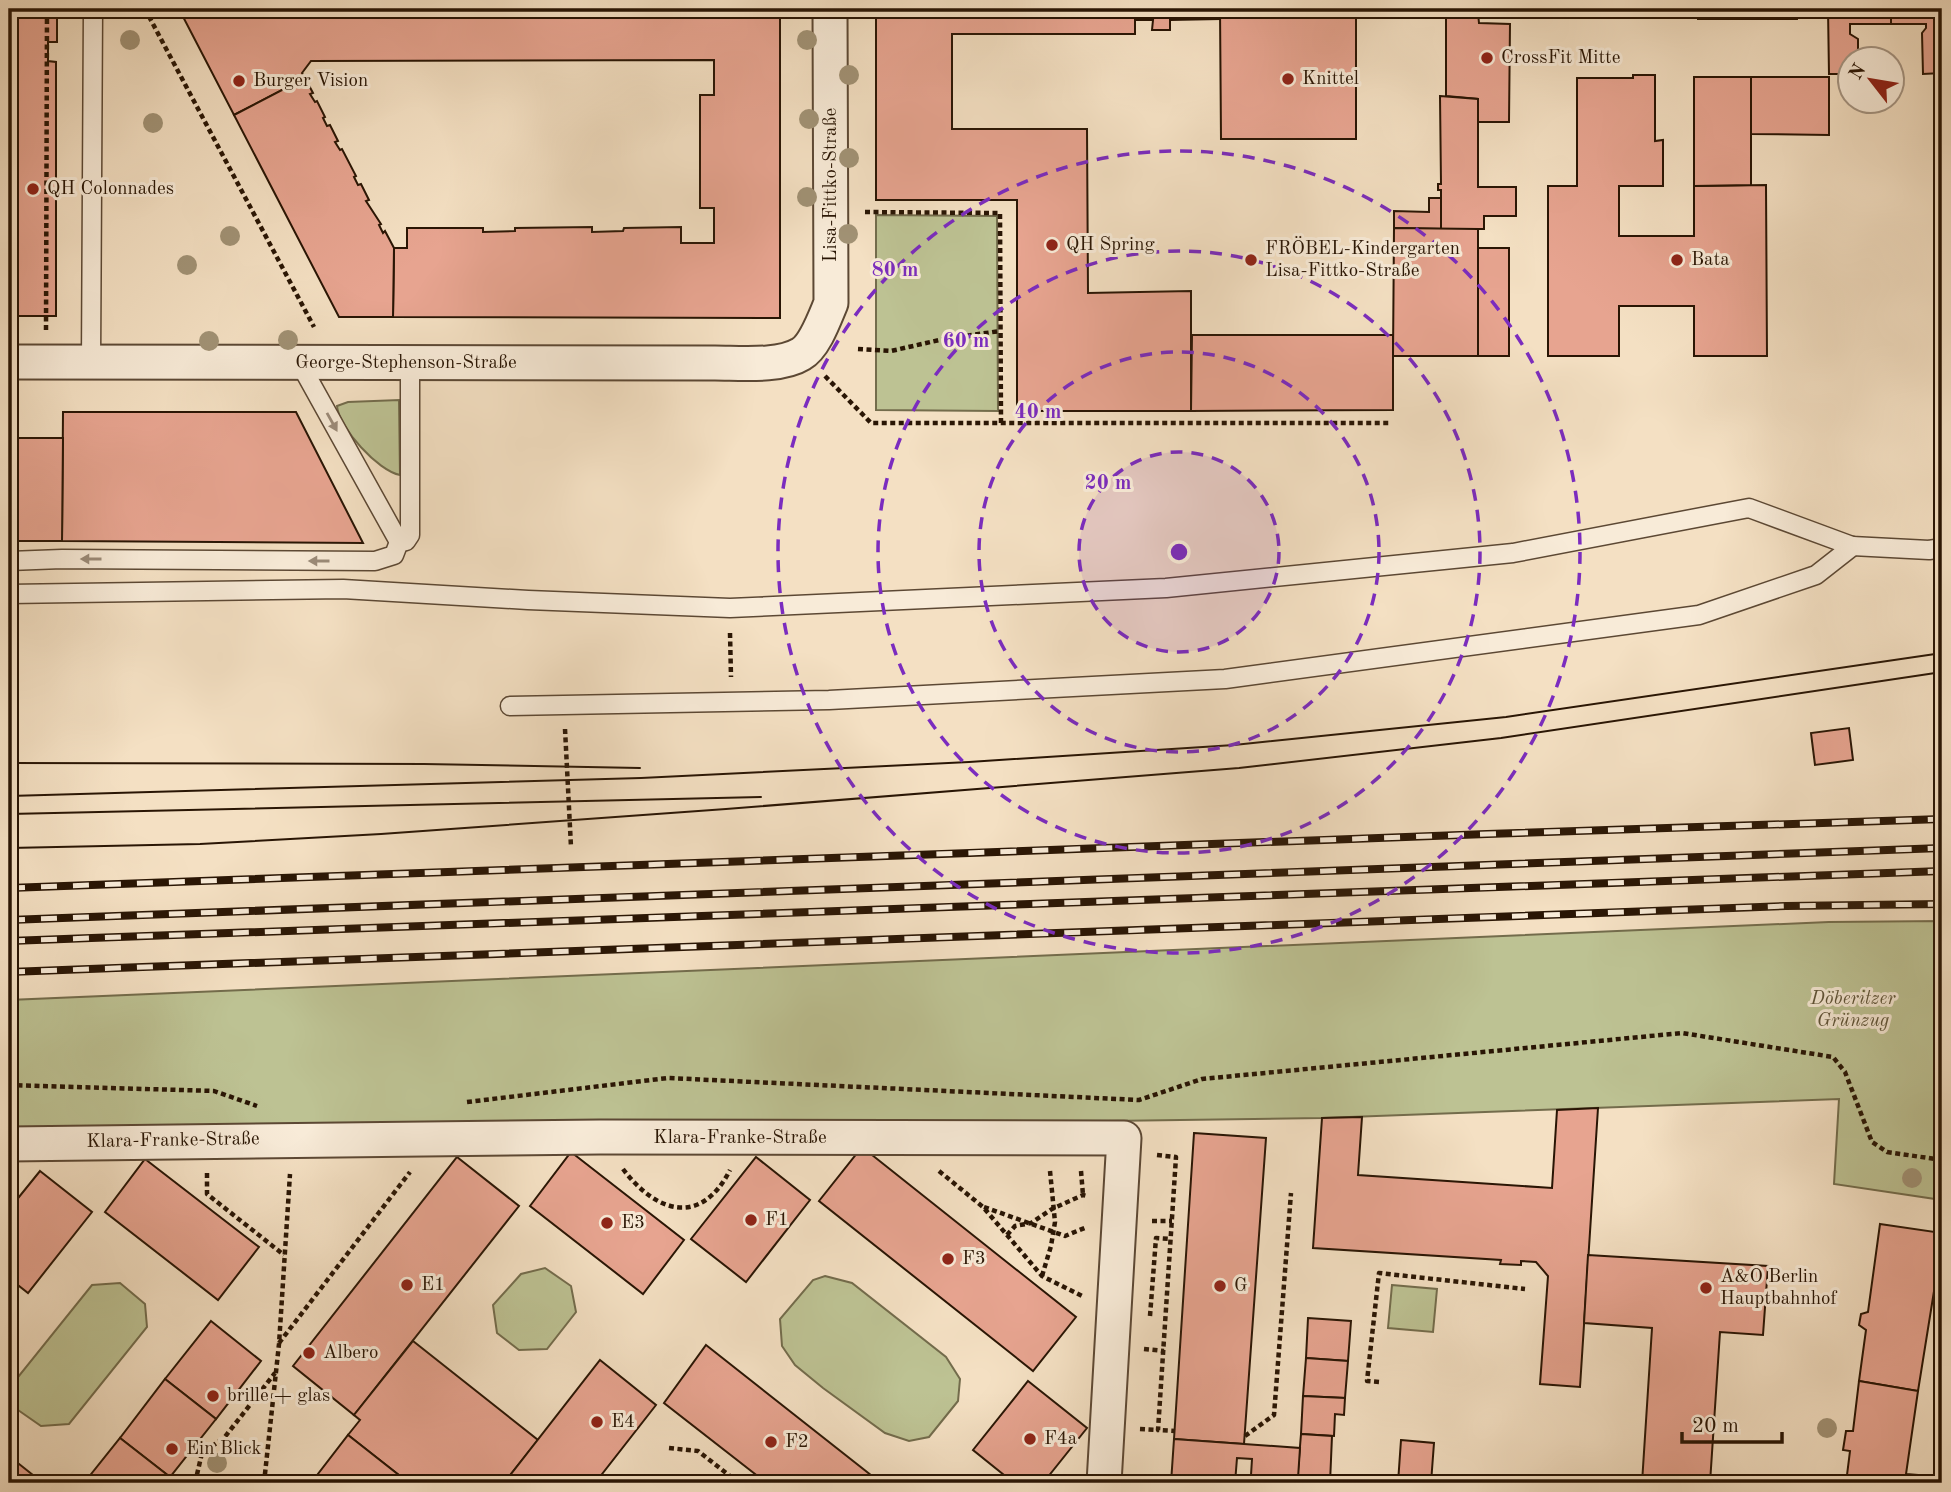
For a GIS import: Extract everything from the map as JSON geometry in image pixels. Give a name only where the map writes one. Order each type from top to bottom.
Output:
[{"type":"street","name":"Lisa-Fittko-Straße","points":[[802,354],[819,332],[831,303],[830,9]]},
{"type":"street","name":"George-Stephenson-Straße","points":[[9,362],[764,363],[802,354]]},
{"type":"street","name":"Klara-Franke-Straße","points":[[9,1144],[600,1137],[1124,1138],[1130,1218],[1114,1317],[1104,1483]]},
{"type":"lane","points":[[90,362],[93,9]]},
{"type":"lane","points":[[299,362],[399,542]]},
{"type":"lane","points":[[399,542],[406,541],[410,535],[410,363]]},
{"type":"lane","points":[[9,594],[343,589],[730,608],[1139,589],[1513,553],[1749,508],[1853,546],[1929,550],[1942,548]]},
{"type":"lane","points":[[9,561],[375,561],[394,555],[399,542]]},
{"type":"lane","points":[[510,706],[830,700],[1225,679],[1699,615],[1816,575],[1853,546]]},
{"type":"path","points":[[46,331],[47,9]]},
{"type":"path","points":[[145,9],[314,327]]},
{"type":"path","points":[[858,212],[1000,213],[1001,424]]},
{"type":"path","points":[[858,349],[891,351],[944,339],[1000,331]]},
{"type":"path","points":[[802,354],[871,424],[1389,423]]},
{"type":"path","points":[[462,1103],[668,1078],[1139,1100],[1202,1079],[1682,1033],[1833,1058],[1844,1072],[1872,1142],[1887,1152],[1942,1160]]},
{"type":"path","points":[[9,1085],[214,1091],[267,1109]]},
{"type":"path","points":[[600,1137],[627,1175],[644,1193],[659,1203],[682,1209],[700,1204],[721,1187],[747,1138]]},
{"type":"path","points":[[897,1138],[983,1207],[1042,1276],[1082,1296],[1114,1317]]},
{"type":"path","points":[[264,1483],[279,1344],[293,1139]]},
{"type":"path","points":[[279,1344],[436,1139]]},
{"type":"path","points":[[174,1141],[207,1162],[207,1194],[284,1255]]},
{"type":"path","points":[[1158,1430],[1176,1157],[1160,1156]]},
{"type":"path","points":[[1245,1436],[1274,1415],[1291,1193]]},
{"type":"path","points":[[1007,1235],[1015,1226],[1031,1223],[1052,1209],[1083,1195],[1130,1218]]},
{"type":"path","points":[[983,1207],[1065,1236],[1097,1223],[1130,1218],[1172,1221]]},
{"type":"path","points":[[1042,1276],[1055,1222],[1052,1209]]},
{"type":"path","points":[[1150,1320],[1156,1238],[1171,1239]]},
{"type":"path","points":[[1380,1382],[1367,1381],[1379,1273],[1525,1289]]},
{"type":"path","points":[[1148,1350],[1164,1351]]},
{"type":"path","points":[[195,1483],[202,1453],[224,1438],[276,1372]]},
{"type":"path","points":[[1143,1429],[1175,1431]]},
{"type":"path","points":[[669,1448],[698,1451],[739,1483]]},
{"type":"green space","points":[[876,215],[997,216],[998,411],[876,410]]},
{"type":"green space","points":[[399,400],[400,475],[381,466],[361,447],[345,426],[337,406],[348,402]]},
{"type":"green space","name":"Döberitzer Grünzug","points":[[1942,921],[1942,1200],[1834,1184],[1839,1099],[1322,1118],[9,1136],[9,1000],[1829,922]]},
{"type":"green space","points":[[545,1268],[571,1286],[576,1312],[547,1349],[519,1350],[497,1333],[493,1305],[521,1274]]},
{"type":"green space","points":[[825,1276],[852,1283],[946,1357],[960,1379],[958,1401],[929,1437],[909,1441],[885,1433],[795,1365],[782,1346],[780,1319],[813,1280]]},
{"type":"green space","points":[[120,1283],[145,1304],[147,1327],[69,1424],[41,1426],[18,1410],[14,1382],[92,1285]]},
{"type":"green space","points":[[1392,1285],[1437,1289],[1433,1332],[1388,1328]]},
{"type":"building","name":"QH Colonnades","points":[[9,9],[57,9],[57,42],[48,42],[48,61],[56,62],[56,316],[9,316]]},
{"type":"building","points":[[179,9],[780,9],[780,318],[393,317],[394,248],[407,248],[407,228],[483,228],[483,232],[515,231],[515,228],[592,227],[592,232],[623,231],[624,228],[681,227],[681,243],[714,243],[714,208],[700,208],[700,95],[714,95],[714,60],[311,61],[302,73],[305,78],[234,115]]},
{"type":"building","name":"QH Spring","points":[[876,9],[1135,9],[1135,34],[952,34],[952,129],[1087,129],[1088,293],[1191,291],[1191,411],[1017,411],[1017,200],[876,200]]},
{"type":"building","points":[[1135,9],[1220,9],[1220,19],[1170,20],[1170,30],[1152,30],[1153,20],[1135,20]]},
{"type":"building","name":"Knittel","points":[[1220,9],[1356,9],[1356,139],[1221,139]]},
{"type":"building","points":[[1356,9],[1390,9],[1390,13],[1356,13]]},
{"type":"building","points":[[1698,9],[1756,9],[1756,19],[1698,19]]},
{"type":"building","points":[[1756,9],[1798,9],[1797,19],[1756,19]]},
{"type":"building","points":[[1828,9],[1891,9],[1891,24],[1850,24],[1850,34],[1858,39],[1858,46],[1836,46],[1836,74],[1829,74]]},
{"type":"building","points":[[1891,9],[1942,9],[1942,73],[1923,74],[1922,33],[1926,24],[1891,24]]},
{"type":"building","points":[[1446,12],[1478,13],[1479,23],[1510,24],[1509,122],[1478,122],[1478,99],[1446,96]]},
{"type":"building","points":[[1633,75],[1655,75],[1655,141],[1663,140],[1663,186],[1619,186],[1619,236],[1694,236],[1694,186],[1766,185],[1767,356],[1694,356],[1694,306],[1619,306],[1619,356],[1548,356],[1548,186],[1577,186],[1577,78],[1633,78]]},
{"type":"building","points":[[1694,77],[1751,77],[1751,185],[1694,186]]},
{"type":"building","points":[[1751,77],[1829,77],[1829,135],[1751,134]]},
{"type":"building","points":[[305,78],[313,93],[310,94],[315,102],[317,101],[327,126],[330,125],[338,141],[335,142],[340,150],[342,149],[358,185],[361,184],[369,200],[366,201],[394,248],[393,317],[339,317],[234,115]]},
{"type":"building","points":[[1440,96],[1478,99],[1478,187],[1516,187],[1516,216],[1484,216],[1484,229],[1441,229],[1441,190],[1438,190],[1438,184],[1441,184]]},
{"type":"building","points":[[1429,198],[1441,198],[1441,229],[1394,228],[1394,211],[1429,212]]},
{"type":"building","points":[[1394,228],[1478,229],[1478,356],[1393,356]]},
{"type":"building","points":[[1478,248],[1509,248],[1509,356],[1478,356]]},
{"type":"building","points":[[1192,335],[1393,335],[1393,410],[1191,411]]},
{"type":"building","points":[[63,412],[296,412],[363,543],[62,541]]},
{"type":"building","points":[[9,438],[63,438],[62,541],[9,541]]},
{"type":"building","points":[[1849,728],[1853,760],[1815,765],[1811,733]]},
{"type":"building","points":[[1598,1108],[1580,1387],[1540,1384],[1548,1276],[1536,1262],[1521,1261],[1521,1265],[1500,1264],[1501,1260],[1313,1248],[1322,1118],[1362,1117],[1358,1175],[1552,1188],[1557,1110]]},
{"type":"building","name":"G","points":[[1194,1133],[1266,1138],[1244,1444],[1174,1439]]},
{"type":"building","name":"F3","points":[[862,1147],[1076,1317],[1033,1371],[819,1201]]},
{"type":"building","name":"E3","points":[[571,1152],[684,1240],[643,1294],[530,1206]]},
{"type":"building","name":"E1","points":[[457,1157],[519,1206],[354,1415],[293,1366]]},
{"type":"building","name":"F1","points":[[756,1157],[810,1200],[746,1282],[691,1239]]},
{"type":"building","points":[[145,1159],[259,1247],[218,1300],[105,1212]]},
{"type":"building","points":[[40,1171],[92,1212],[28,1293],[9,1278],[9,1205],[13,1200],[15,1202]]},
{"type":"building","points":[[1880,1224],[1942,1233],[1942,1286],[1935,1285],[1918,1391],[1859,1381],[1866,1330],[1859,1325],[1861,1314],[1868,1312]]},
{"type":"building","name":"A&O Berlin Hauptbahnhof","points":[[1588,1255],[1768,1266],[1763,1335],[1720,1332],[1710,1483],[1642,1483],[1652,1328],[1584,1323]]},
{"type":"building","points":[[1308,1318],[1351,1321],[1348,1361],[1306,1358]]},
{"type":"building","points":[[211,1321],[261,1361],[216,1419],[165,1379]]},
{"type":"building","points":[[413,1341],[538,1440],[504,1483],[409,1483],[348,1435],[360,1420],[354,1415]]},
{"type":"building","name":"F2","points":[[706,1345],[881,1483],[762,1483],[764,1481],[664,1403]]},
{"type":"building","points":[[1306,1358],[1348,1361],[1345,1398],[1303,1396]]},
{"type":"building","name":"E4","points":[[600,1360],[656,1405],[595,1483],[504,1483]]},
{"type":"building","points":[[165,1379],[216,1419],[170,1477],[120,1438]]},
{"type":"building","name":"F4a","points":[[1028,1381],[1087,1428],[1043,1483],[1014,1483],[973,1450]]},
{"type":"building","points":[[1859,1381],[1918,1391],[1906,1474],[1942,1477],[1942,1483],[1846,1483],[1850,1451],[1843,1450],[1846,1431],[1853,1431]]},
{"type":"building","points":[[1303,1396],[1345,1398],[1344,1415],[1335,1414],[1334,1436],[1301,1434]]},
{"type":"building","points":[[1301,1434],[1332,1436],[1330,1483],[1297,1483]]},
{"type":"building","points":[[348,1435],[409,1483],[311,1483]]},
{"type":"building","points":[[120,1438],[170,1477],[165,1483],[84,1483]]},
{"type":"building","points":[[1174,1439],[1300,1448],[1298,1478],[1251,1475],[1252,1459],[1237,1458],[1235,1483],[1171,1483]]},
{"type":"building","points":[[1401,1440],[1434,1443],[1431,1483],[1398,1483]]},
{"type":"building","points":[[9,1456],[43,1483],[9,1483]]},
{"type":"tram line","points":[[9,796],[641,778],[969,762],[1234,745],[1506,717],[1942,653]]},
{"type":"tram line","points":[[9,848],[200,844],[381,834],[1239,768],[1501,738],[1942,672]]},
{"type":"tram line","points":[[9,763],[424,764],[640,768]]},
{"type":"tram line","points":[[9,814],[761,797]]},
{"type":"railway","points":[[9,888],[1942,819]]},
{"type":"railway","points":[[9,920],[1942,848]]},
{"type":"railway","points":[[9,941],[1942,871]]},
{"type":"railway","points":[[9,972],[1786,906],[1942,904]]},
{"type":"place","name":"CrossFit Mitte","points":[[1487,58]]},
{"type":"place","name":"Knittel","points":[[1288,79]]},
{"type":"place","name":"Burger Vision","points":[[239,81]]},
{"type":"place","name":"QH Colonnades","points":[[33,189]]},
{"type":"place","name":"QH Spring","points":[[1052,245]]},
{"type":"place","name":"FRÖBEL-Kindergarten Lisa-Fittko-Straße","points":[[1251,260]]},
{"type":"place","name":"Bata","points":[[1677,260]]},
{"type":"place","name":"F1","points":[[751,1220]]},
{"type":"place","name":"E3","points":[[607,1223]]},
{"type":"place","name":"F3","points":[[948,1259]]},
{"type":"place","name":"E1","points":[[407,1285]]},
{"type":"place","name":"G","points":[[1220,1286]]},
{"type":"place","name":"A&O Berlin Hauptbahnhof","points":[[1706,1288]]},
{"type":"place","name":"Albero","points":[[309,1353]]},
{"type":"place","name":"brille + glas","points":[[213,1396]]},
{"type":"place","name":"E4","points":[[597,1422]]},
{"type":"place","name":"F4a","points":[[1030,1439]]},
{"type":"place","name":"F2","points":[[771,1442]]},
{"type":"place","name":"Ein Blick","points":[[172,1449]]}]
